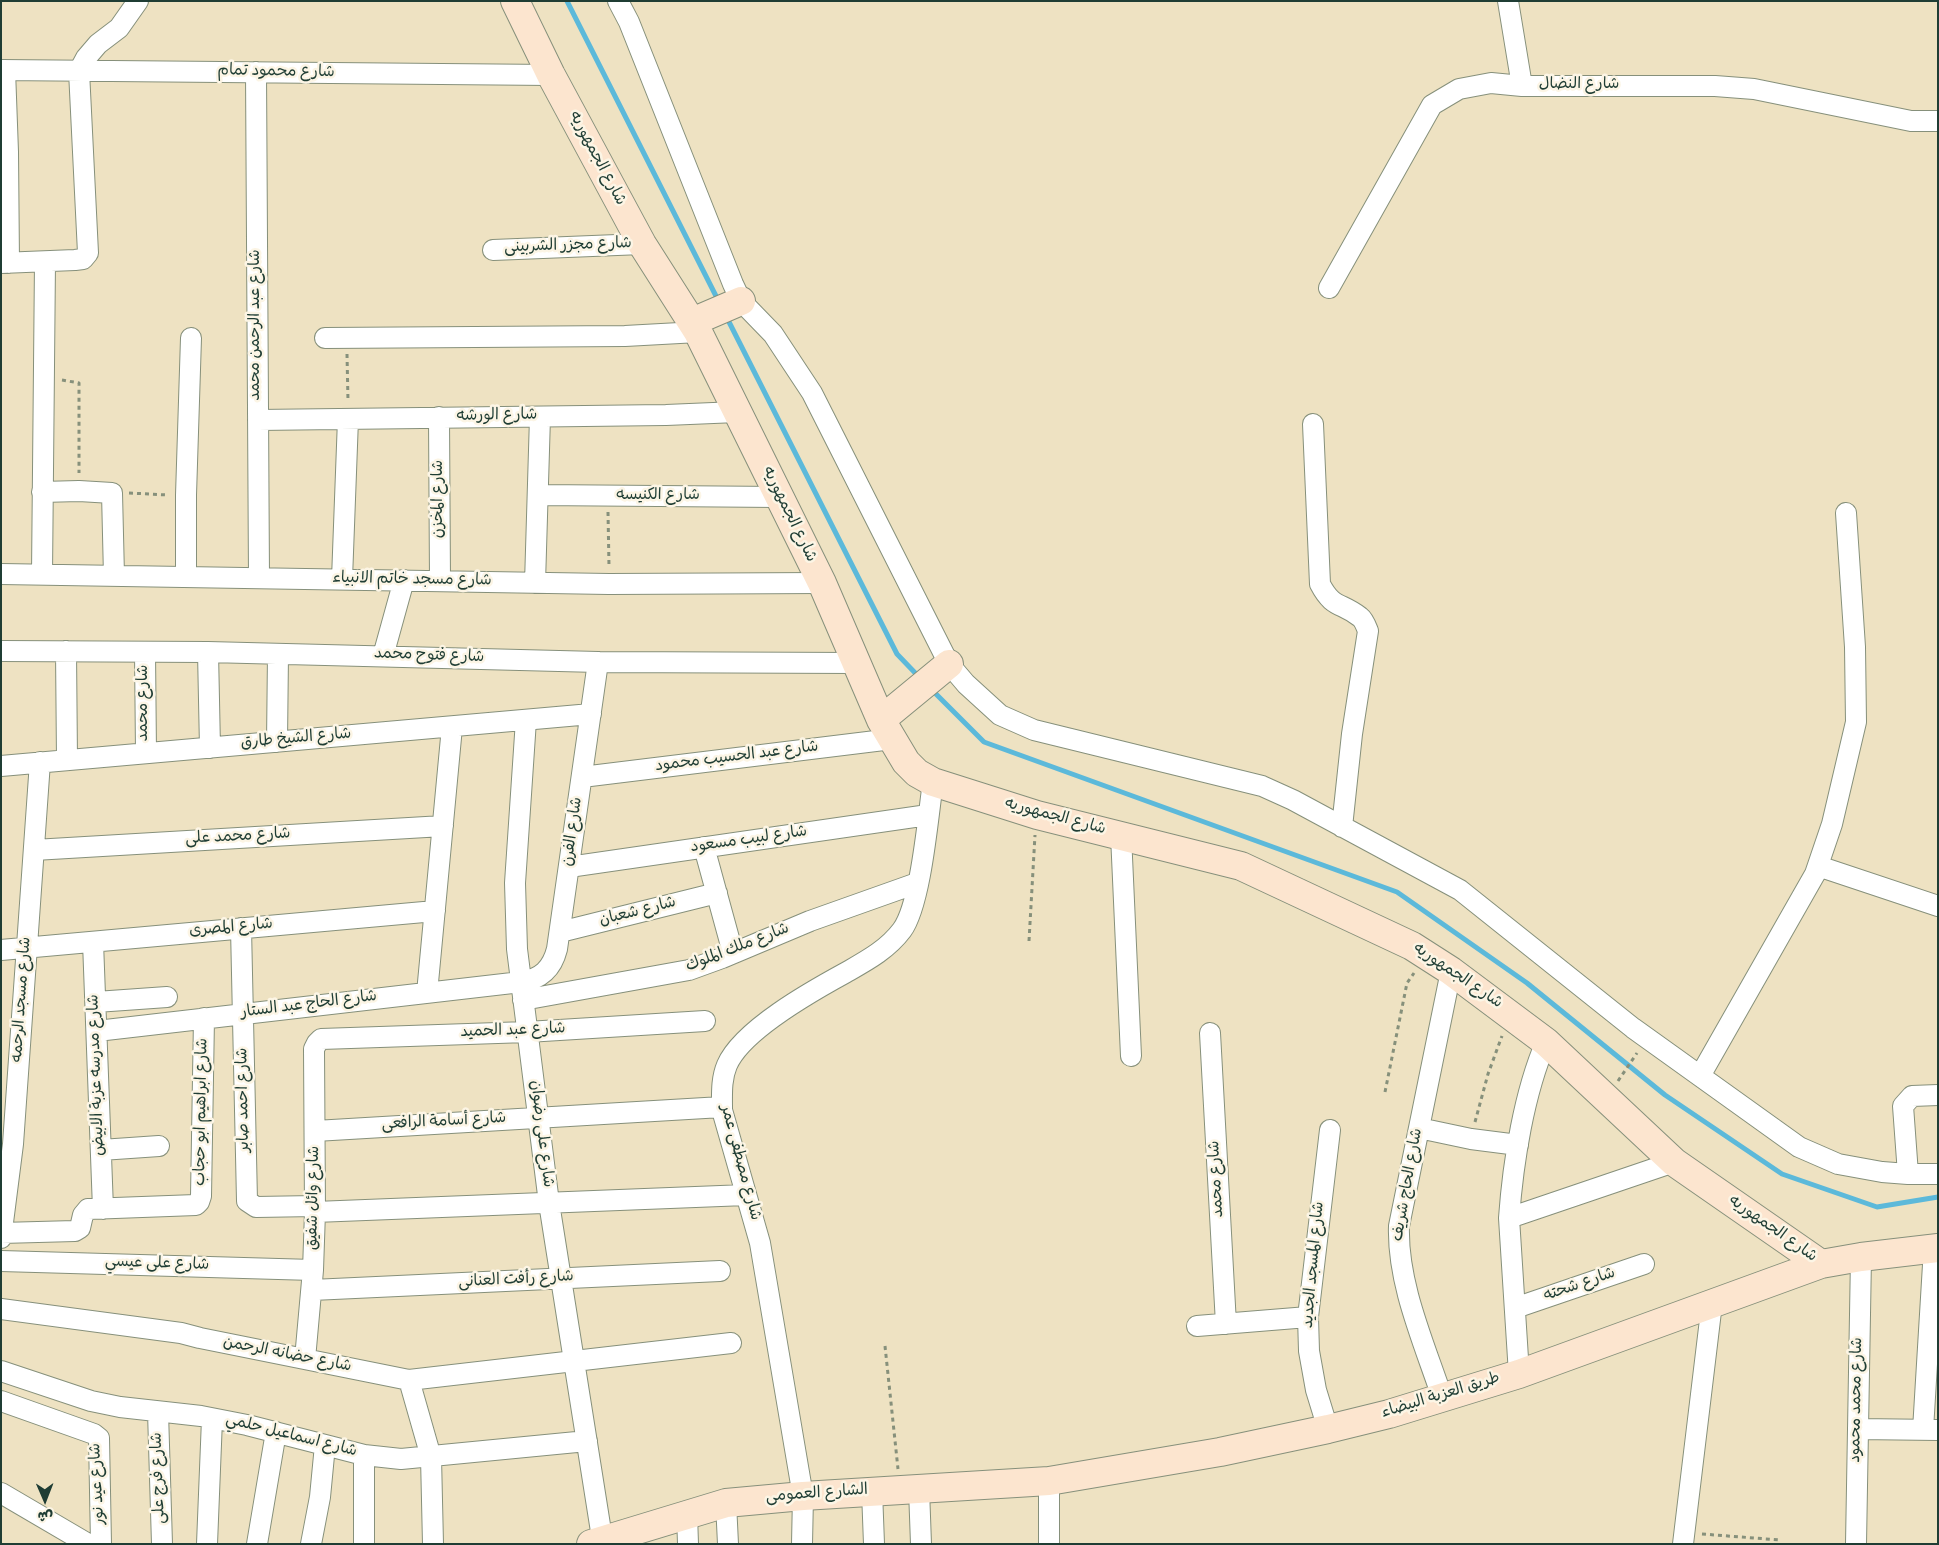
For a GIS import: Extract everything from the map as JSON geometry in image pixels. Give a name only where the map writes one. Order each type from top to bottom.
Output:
[{"type":"street","points":[[3,70],[5,263],[83,260],[88,253],[79,71],[86,58],[98,44],[119,28],[138,1]]},
{"type":"street","name":"شارع الجمهوريه","points":[[515,1],[551,75],[642,244],[698,324],[737,412],[822,583],[856,663],[891,721],[906,762],[917,773],[933,782],[1037,815],[1241,866],[1428,955],[1546,1042],[1674,1162],[1821,1264],[1936,1248]]},
{"type":"street","points":[[618,1],[629,22],[733,284],[737,303],[773,334],[812,393],[942,669],[966,684],[1000,715],[1034,730],[1262,786],[1293,800],[1460,890],[1633,1028],[1799,1147],[1838,1164],[1882,1172],[1938,1174]]},
{"type":"street","points":[[1508,1],[1522,86]]},
{"type":"street","name":"شارع محمود تمام","points":[[3,70],[551,75]]},
{"type":"street","name":"شارع عبد الرحمن محمد","points":[[256,72],[259,578]]},
{"type":"street","name":"شارع النضال","points":[[1329,288],[1432,105],[1460,89],[1491,83],[1522,86],[1715,86],[1754,89],[1911,120],[1938,121]]},
{"type":"street","name":"شارع مجزر الشربينى","points":[[493,250],[642,244]]},
{"type":"street","points":[[42,574],[45,262]]},
{"type":"street","points":[[325,338],[625,336],[698,324],[737,303]]},
{"type":"street","points":[[186,577],[186,496],[191,338]]},
{"type":"street","name":"شارع الورشه","points":[[258,420],[666,415],[737,412]]},
{"type":"street","points":[[535,583],[540,416]]},
{"type":"street","name":"شارع المخزن","points":[[439,417],[440,581]]},
{"type":"street","points":[[342,580],[348,419]]},
{"type":"street","points":[[1313,424],[1320,584],[1326,597],[1362,617],[1368,631],[1352,734],[1342,827]]},
{"type":"street","points":[[42,492],[80,491],[112,493],[114,576]]},
{"type":"street","name":"شارع الكنيسه","points":[[538,495],[779,497]]},
{"type":"street","points":[[1700,1076],[1815,874],[1832,824],[1856,722],[1855,647],[1846,513]]},
{"type":"street","name":"شارع مسجد خاتم الانبياء","points":[[1,574],[609,584],[822,583]]},
{"type":"street","points":[[383,656],[404,580]]},
{"type":"street","name":"شارع فتوح محمد","points":[[1,651],[208,652],[598,662],[856,663]]},
{"type":"street","points":[[66,651],[67,760]]},
{"type":"street","name":"شارع محمد","points":[[145,652],[146,753]]},
{"type":"street","points":[[208,652],[210,748]]},
{"type":"street","points":[[277,742],[278,654]]},
{"type":"street","name":"شارع الفرن","points":[[522,991],[549,968],[554,959],[560,932],[598,662]]},
{"type":"street","points":[[891,721],[942,669]]},
{"type":"street","name":"شارع الشيخ طارق","points":[[1,766],[591,714]]},
{"type":"street","name":"شارع على رضوان","points":[[526,720],[515,883],[517,949],[548,1203],[574,1361],[599,1543]]},
{"type":"street","name":"شارع عبد الحسيب محمود","points":[[582,777],[891,721]]},
{"type":"street","points":[[427,993],[452,726]]},
{"type":"street","name":"شارع مسجد الرحمه","points":[[1,1238],[9,1074],[27,947],[40,762]]},
{"type":"street","name":"شارع مصطفى عمر","points":[[802,1544],[803,1496],[760,1243],[722,1107],[721,1087],[727,1065],[740,1046],[778,1014],[879,953],[903,929],[914,901],[933,782]]},
{"type":"street","name":"شارع لبيب مسعود","points":[[569,867],[928,815]]},
{"type":"street","name":"شارع محمد على","points":[[34,850],[443,826]]},
{"type":"street","points":[[1122,835],[1131,1056]]},
{"type":"street","points":[[704,847],[733,953]]},
{"type":"street","points":[[1818,866],[1938,906]]},
{"type":"street","name":"شارع ملك الملوك","points":[[522,991],[688,970],[810,921],[917,883]]},
{"type":"street","name":"شارع شعبان","points":[[560,932],[717,893]]},
{"type":"street","name":"شارع المصرى","points":[[1,950],[434,911]]},
{"type":"street","name":"شارع احمد صابر","points":[[241,928],[247,1201],[256,1207],[315,1209]]},
{"type":"street","name":"شارع مدرسه عزبة الابيض","points":[[94,942],[103,1209]]},
{"type":"street","name":"شارع الحاج شريف","points":[[1442,1396],[1401,1268],[1398,1248],[1399,1226],[1451,971]]},
{"type":"street","name":"شارع الحاج عبد الستار","points":[[97,1032],[427,993],[522,991]]},
{"type":"street","points":[[96,1002],[167,997]]},
{"type":"street","name":"شارع ابراهيم ابو حجاب","points":[[2,1233],[75,1231],[82,1225],[82,1219],[88,1209],[196,1205],[199,1202],[201,1196],[204,1018]]},
{"type":"street","name":"شارع عبد الحميد","points":[[321,1039],[527,1032],[705,1022]]},
{"type":"street","name":"شارع محمد","points":[[1210,1034],[1226,1324]]},
{"type":"street","name":"شارع وائل شفيق","points":[[305,1359],[314,1270],[314,1049],[321,1039]]},
{"type":"street","points":[[1519,1374],[1509,1218],[1518,1145],[1535,1072],[1546,1042]]},
{"type":"street","points":[[1908,1174],[1903,1106],[1912,1096],[1938,1094]]},
{"type":"street","name":"شارع أسامة الرافعى","points":[[315,1131],[722,1107]]},
{"type":"street","points":[[1419,1128],[1471,1139],[1518,1145]]},
{"type":"street","name":"شارع المسجد الجديد","points":[[1328,1429],[1316,1390],[1309,1351],[1308,1317],[1330,1130]]},
{"type":"street","points":[[101,1150],[159,1146]]},
{"type":"street","points":[[1509,1218],[1674,1162]]},
{"type":"street","points":[[315,1209],[548,1203],[746,1195]]},
{"type":"street","points":[[1858,1429],[1930,1430],[1936,1248]]},
{"type":"street","name":"شارع محمد محمود","points":[[1856,1544],[1861,1257]]},
{"type":"street","name":"شارع على عيسي","points":[[1,1260],[314,1270]]},
{"type":"street","name":"شارع شحته","points":[[1515,1308],[1644,1264]]},
{"type":"street","name":"طريق العزبة البيضاء","points":[[1049,1481],[1220,1452],[1389,1414],[1442,1396],[1519,1374],[1821,1264]]},
{"type":"street","name":"شارع رأفت العنانى","points":[[312,1290],[720,1271]]},
{"type":"street","points":[[1683,1538],[1712,1303]]},
{"type":"street","name":"شارع حضانه الرحمن","points":[[1,1309],[181,1333],[409,1380],[732,1343]]},
{"type":"street","points":[[1197,1326],[1308,1317]]},
{"type":"street","name":"شارع اسماعيل حلمي","points":[[1,1371],[91,1401],[158,1412],[212,1418],[276,1432],[364,1455],[401,1459],[586,1441]]},
{"type":"street","points":[[409,1380],[431,1457],[433,1544]]},
{"type":"street","name":"شارع عيد نور","points":[[1,1402],[94,1434],[99,1438],[102,1544]]},
{"type":"street","name":"شارع فرج على","points":[[158,1412],[162,1544]]},
{"type":"street","points":[[207,1544],[212,1418]]},
{"type":"street","points":[[257,1544],[276,1432]]},
{"type":"street","points":[[311,1544],[320,1497],[325,1445]]},
{"type":"street","points":[[364,1455],[364,1544]]},
{"type":"street","points":[[1049,1481],[1049,1544]]},
{"type":"street","name":"الشارع العمومى","points":[[599,1543],[726,1502],[1049,1481]]},
{"type":"street","points":[[910,1489],[921,1544]]},
{"type":"street","points":[[872,1492],[874,1544]]},
{"type":"street","points":[[1,1493],[88,1544]]},
{"type":"street","points":[[726,1502],[728,1544]]},
{"type":"street","points":[[687,1514],[688,1544]]},
{"type":"path","points":[[347,338],[348,419]]},
{"type":"path","points":[[44,378],[79,383],[80,491]]},
{"type":"path","points":[[112,493],[186,496]]},
{"type":"path","points":[[608,497],[609,584]]},
{"type":"path","points":[[1029,941],[1037,815]]},
{"type":"path","points":[[1385,1092],[1407,983],[1428,955]]},
{"type":"path","points":[[1471,1139],[1488,1074],[1510,1014]]},
{"type":"path","points":[[1624,1073],[1638,1052]]},
{"type":"path","points":[[885,1346],[910,1489]]},
{"type":"path","points":[[1683,1538],[1780,1540]]},
{"type":"waterway","points":[[567,1],[719,302]]},
{"type":"waterway","points":[[726,316],[897,654],[920,678]]},
{"type":"waterway","points":[[931,689],[984,742],[1397,892],[1527,983],[1665,1095],[1782,1174],[1877,1207],[1938,1197]]}]
